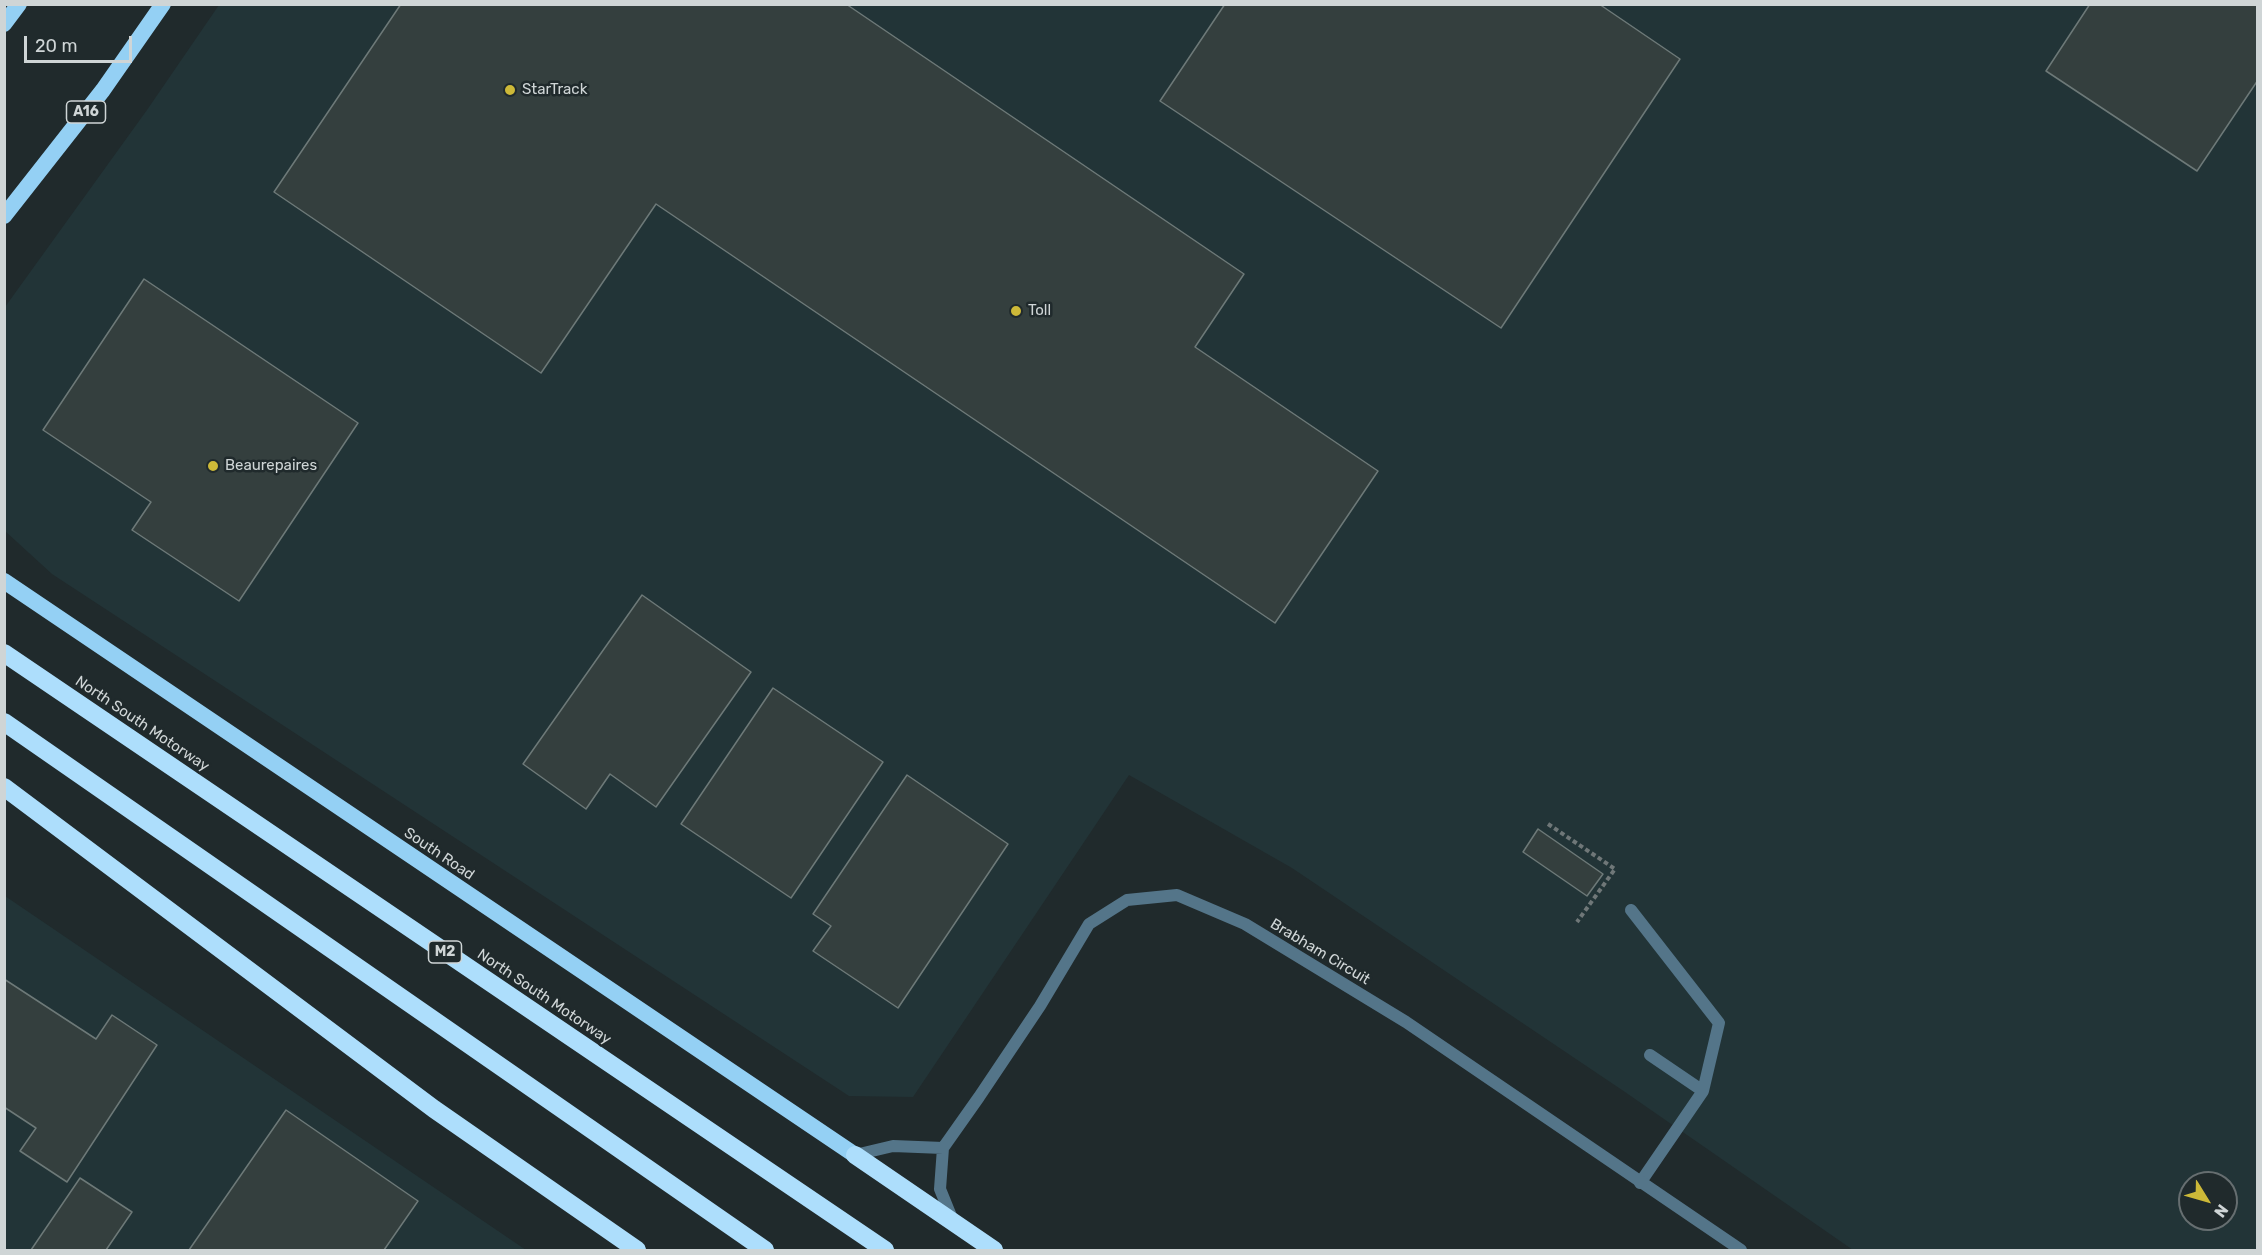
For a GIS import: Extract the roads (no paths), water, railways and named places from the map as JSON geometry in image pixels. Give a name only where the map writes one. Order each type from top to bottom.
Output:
[{"type":"highway","points":[[4,24],[19,4]]},
{"type":"highway","name":"A16","points":[[4,216],[103,90],[163,4]]},
{"type":"highway","name":"South Road","points":[[4,581],[855,1155]]},
{"type":"highway","name":"North South Motorway","points":[[4,653],[885,1251]]},
{"type":"highway","points":[[4,722],[765,1251]]},
{"type":"highway","points":[[4,787],[434,1109],[637,1251]]},
{"type":"highway","points":[[855,1155],[994,1251]]},
{"type":"street","name":"Brabham Circuit","points":[[943,1148],[1034,1015],[1089,924],[1127,900],[1177,895],[1245,924],[1406,1022],[1741,1251]]},
{"type":"street","points":[[1631,910],[1719,1023],[1703,1091],[1640,1183]]},
{"type":"street","points":[[1650,1055],[1703,1091]]},
{"type":"street","points":[[855,1155],[893,1146],[943,1148],[940,1189],[953,1221]]},
{"type":"place","name":"StarTrack","points":[[510,90]]},
{"type":"place","name":"Toll","points":[[1016,311]]},
{"type":"place","name":"Beaurepaires","points":[[213,466]]}]
